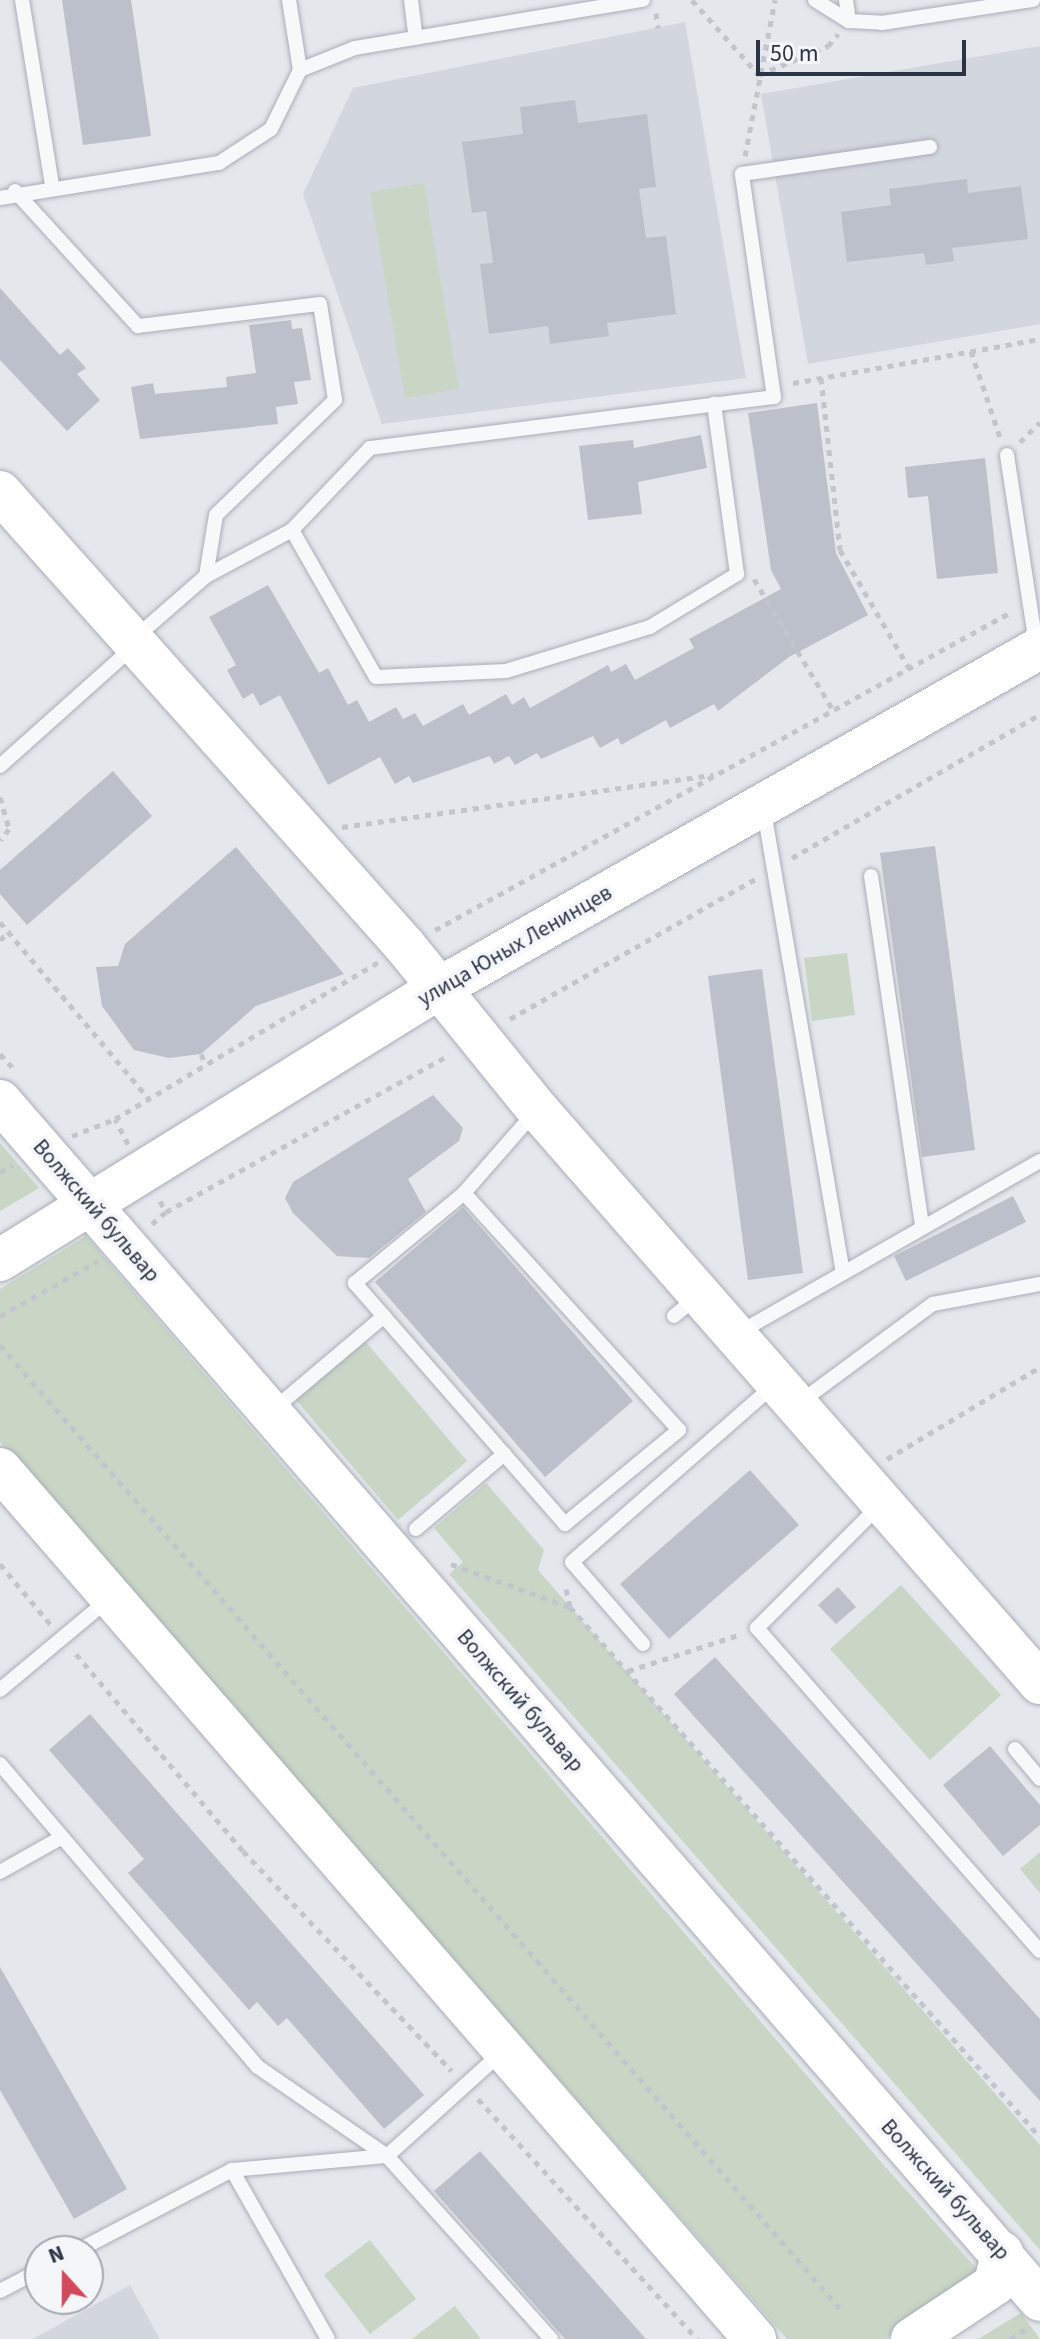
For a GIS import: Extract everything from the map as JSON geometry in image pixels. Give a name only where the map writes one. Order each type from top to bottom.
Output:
[{"type":"main road","points":[[0,492],[135,642],[538,1110],[688,1305],[736,1334],[1040,1683]]},
{"type":"main road","name":"улица Юных Ленинцев","points":[[0,1260],[436,990],[1038,649]]},
{"type":"main road","name":"Волжский бульвар","points":[[0,1101],[89,1204],[148,1234],[270,1413],[1037,2297]]},
{"type":"main road","points":[[0,1469],[501,2053],[755,2339]]},
{"type":"main road","points":[[912,2339],[995,2284],[1002,2253]]},
{"type":"main road","points":[[953,2339],[1037,2297]]},
{"type":"lane","points":[[22,0],[52,186]]},
{"type":"lane","points":[[0,198],[15,191],[219,163],[271,129],[300,70],[289,0]]},
{"type":"lane","points":[[411,0],[416,38]]},
{"type":"lane","points":[[300,70],[355,48],[643,0]]},
{"type":"lane","points":[[815,0],[849,21],[1035,0]]},
{"type":"lane","points":[[846,0],[849,21]]},
{"type":"lane","points":[[0,766],[206,576],[292,530],[370,448],[774,397],[742,174],[930,147]]},
{"type":"lane","points":[[15,191],[138,326],[320,304],[335,400],[216,515],[206,576]]},
{"type":"lane","points":[[292,530],[376,677],[506,671],[650,627],[737,574],[714,404]]},
{"type":"lane","points":[[1007,455],[1038,649]]},
{"type":"lane","points":[[763,805],[843,1271]]},
{"type":"lane","points":[[871,876],[922,1227]]},
{"type":"lane","points":[[464,1193],[679,1430],[565,1524],[355,1283],[464,1193],[513,1128],[538,1110]]},
{"type":"lane","points":[[736,1334],[1040,1161]]},
{"type":"lane","points":[[643,1644],[572,1562],[788,1393],[933,1304],[1040,1284]]},
{"type":"lane","points":[[270,1413],[384,1316]]},
{"type":"lane","points":[[416,1529],[504,1454]]},
{"type":"lane","points":[[883,1502],[757,1628],[1040,1951]]},
{"type":"lane","points":[[0,1690],[110,1598]]},
{"type":"lane","points":[[1015,1749],[1040,1779]]},
{"type":"lane","points":[[0,1764],[258,2067],[387,2156],[551,2339]]},
{"type":"lane","points":[[0,1872],[62,1837]]},
{"type":"lane","points":[[104,2237],[232,2170],[387,2156],[501,2053]]},
{"type":"lane","points":[[232,2170],[328,2339]]},
{"type":"lane","points":[[0,2291],[24,2278]]},
{"type":"path","points":[[692,0],[759,75]]},
{"type":"path","points":[[742,174],[775,0]]},
{"type":"path","points":[[759,75],[828,46],[849,21]]},
{"type":"path","points":[[773,387],[1040,339]]},
{"type":"path","points":[[971,351],[1007,455],[1040,422]]},
{"type":"path","points":[[821,378],[840,550],[909,668]]},
{"type":"path","points":[[737,574],[760,581],[833,710]]},
{"type":"path","points":[[435,930],[1032,600]]},
{"type":"path","points":[[1012,730],[1040,714]]},
{"type":"path","points":[[328,829],[716,775]]},
{"type":"path","points":[[0,797],[9,829],[0,840]]},
{"type":"path","points":[[0,922],[149,1099]]},
{"type":"path","points":[[0,940],[9,932]]},
{"type":"path","points":[[201,1054],[206,1065]]},
{"type":"path","points":[[0,1316],[148,1234],[166,1212]]},
{"type":"path","points":[[0,1345],[843,2312]]},
{"type":"path","points":[[890,1456],[1040,1367]]},
{"type":"path","points":[[416,1529],[455,1568],[570,1607]]},
{"type":"path","points":[[0,1564],[243,1851]]},
{"type":"path","points":[[757,1628],[628,1671],[1040,2137]]},
{"type":"shaded area","points":[[685,22],[746,378],[382,424],[303,194],[353,88]]},
{"type":"shaded area","points":[[1040,46],[1040,324],[808,364],[761,94]]},
{"type":"shaded area","points":[[130,2285],[160,2339],[33,2339],[76,2315],[104,2315],[104,2299]]},
{"type":"green space","points":[[424,183],[459,389],[405,398],[370,192]]},
{"type":"green space","points":[[847,953],[855,1015],[812,1021],[804,958]]},
{"type":"green space","points":[[0,1143],[39,1188],[0,1211]]},
{"type":"green space","points":[[86,1236],[882,2163],[985,2278],[885,2339],[787,2339],[0,1442],[0,1289]]},
{"type":"green space","points":[[365,1341],[467,1461],[398,1520],[296,1400]]},
{"type":"green space","points":[[486,1483],[544,1550],[538,1570],[1040,2145],[1040,2250],[449,1574],[463,1562],[434,1528]]},
{"type":"green space","points":[[901,1585],[1001,1695],[930,1760],[830,1649]]},
{"type":"green space","points":[[1040,1852],[1040,1893],[1020,1869]]},
{"type":"green space","points":[[370,2240],[416,2299],[370,2334],[324,2275]]},
{"type":"green space","points":[[455,2306],[481,2339],[412,2339]]},
{"type":"green space","points":[[1021,2313],[1040,2339],[978,2339]]},
{"type":"building","points":[[62,0],[131,0],[151,136],[83,145]]},
{"type":"building","points":[[575,100],[578,123],[647,114],[656,187],[639,189],[646,238],[666,236],[676,314],[607,323],[609,336],[550,344],[548,326],[489,334],[480,264],[493,263],[486,211],[472,213],[462,142],[523,134],[520,107]]},
{"type":"building","points":[[967,179],[968,193],[1021,186],[1028,239],[952,248],[954,261],[926,265],[924,253],[847,262],[841,212],[891,205],[889,189]]},
{"type":"building","points":[[0,288],[60,355],[68,348],[86,368],[77,374],[100,400],[67,431],[0,360]]},
{"type":"building","points":[[291,320],[292,329],[302,328],[311,380],[294,382],[298,404],[276,407],[278,424],[140,439],[131,387],[153,383],[155,394],[227,387],[226,377],[256,373],[249,325]]},
{"type":"building","points":[[817,403],[836,553],[868,615],[789,657],[718,711],[714,704],[670,728],[666,720],[621,745],[618,738],[600,748],[593,736],[541,759],[537,753],[515,765],[509,756],[494,764],[490,756],[413,783],[409,776],[395,784],[380,757],[328,785],[280,695],[260,706],[253,693],[243,699],[227,670],[236,665],[209,617],[268,585],[319,673],[328,668],[348,705],[357,700],[369,722],[396,707],[403,719],[415,713],[423,726],[463,704],[469,715],[506,694],[512,705],[524,697],[530,708],[608,665],[611,672],[626,664],[635,680],[694,648],[689,639],[781,589],[771,570],[748,413]]},
{"type":"building","points":[[701,435],[707,468],[638,482],[642,514],[588,520],[579,446],[633,440],[634,448]]},
{"type":"building","points":[[985,458],[998,573],[937,579],[928,496],[908,498],[905,467]]},
{"type":"building","points":[[113,771],[152,816],[27,925],[0,894],[0,870]]},
{"type":"building","points":[[935,846],[975,1150],[922,1157],[880,853]]},
{"type":"building","points":[[236,847],[344,974],[256,1006],[201,1054],[169,1058],[134,1050],[102,1006],[96,967],[118,966],[125,944]]},
{"type":"building","points":[[762,969],[803,1273],[748,1280],[708,976]]},
{"type":"building","points":[[433,1095],[463,1128],[459,1141],[408,1179],[426,1212],[369,1258],[337,1256],[293,1213],[285,1198],[293,1182]]},
{"type":"building","points":[[1013,1196],[1026,1222],[906,1281],[894,1256]]},
{"type":"building","points":[[463,1207],[633,1401],[545,1477],[375,1282]]},
{"type":"building","points":[[750,1470],[799,1525],[669,1639],[620,1584]]},
{"type":"building","points":[[838,1587],[856,1607],[836,1624],[818,1605]]},
{"type":"building","points":[[715,1657],[1040,2019],[1040,2101],[674,1694]]},
{"type":"building","points":[[90,1714],[424,2095],[384,2129],[287,2018],[278,2026],[257,2002],[249,2010],[128,1873],[144,1859],[49,1750]]},
{"type":"building","points":[[990,1746],[1040,1805],[1040,1825],[1003,1856],[943,1785]]},
{"type":"building","points":[[0,1967],[127,2189],[74,2219],[0,2090]]},
{"type":"building","points":[[480,2151],[646,2339],[565,2339],[434,2191]]}]
